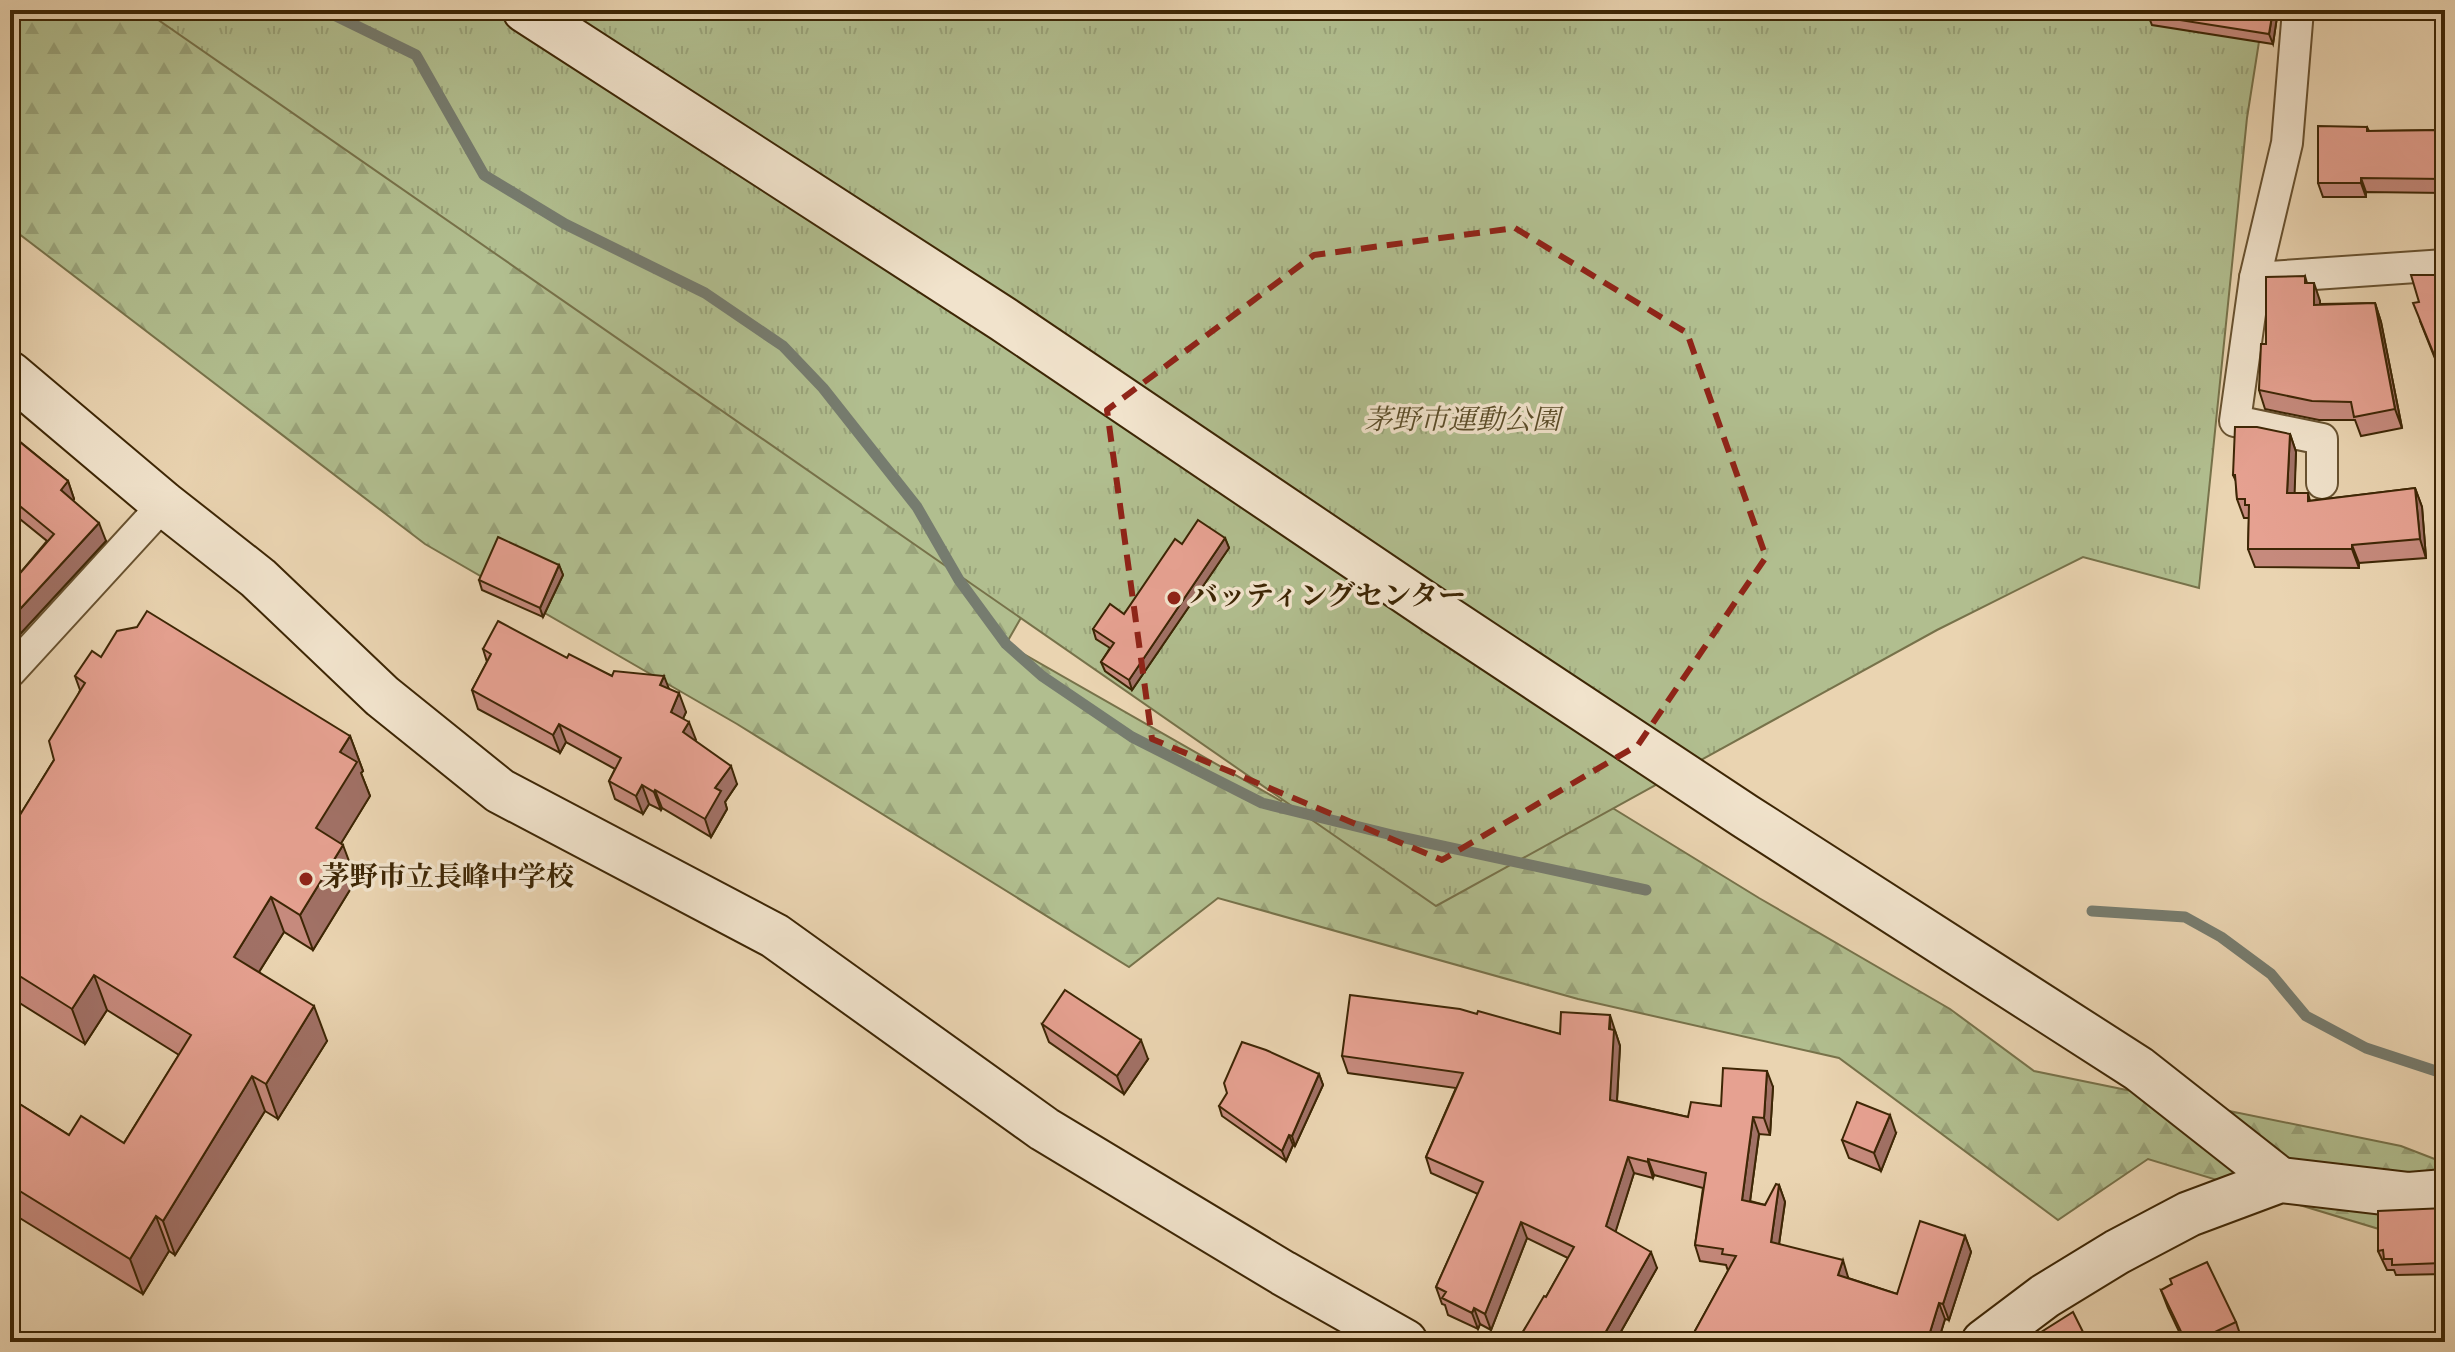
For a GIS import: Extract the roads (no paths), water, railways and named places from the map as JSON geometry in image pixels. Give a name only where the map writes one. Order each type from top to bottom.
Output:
[{"type":"street","points":[[525,10],[1003,319],[1451,622],[1745,816],[2139,1069],[2280,1180]]},
{"type":"street","points":[[2298,10],[2287,143],[2255,278],[2235,421],[2322,439],[2322,483]]},
{"type":"street","points":[[2255,278],[2445,265]]},
{"type":"street","points":[[10,374],[164,504],[258,578],[382,696],[500,791],[775,936],[1044,1129],[1283,1273],[1405,1342]]},
{"type":"street","points":[[10,672],[164,504]]},
{"type":"street","points":[[1984,1342],[2045,1296],[2117,1252],[2189,1214],[2280,1180],[2409,1195],[2445,1192]]},
{"type":"waterway","points":[[316,10],[332,14],[416,55],[484,175],[565,224],[705,293],[783,346],[823,388],[917,507],[959,580],[1006,644],[1042,676],[1132,737],[1262,803],[1396,836],[1646,890]]},
{"type":"waterway","points":[[2092,911],[2185,917],[2221,937],[2271,974],[2306,1016],[2366,1048],[2445,1074]]},
{"type":"place","name":"バッティングセンター","points":[[1174,598]]},
{"type":"place","name":"茅野市立長峰中学校","points":[[306,879]]},
{"type":"park label","name":"茅野市運動公園","points":[[1462,422]]}]
